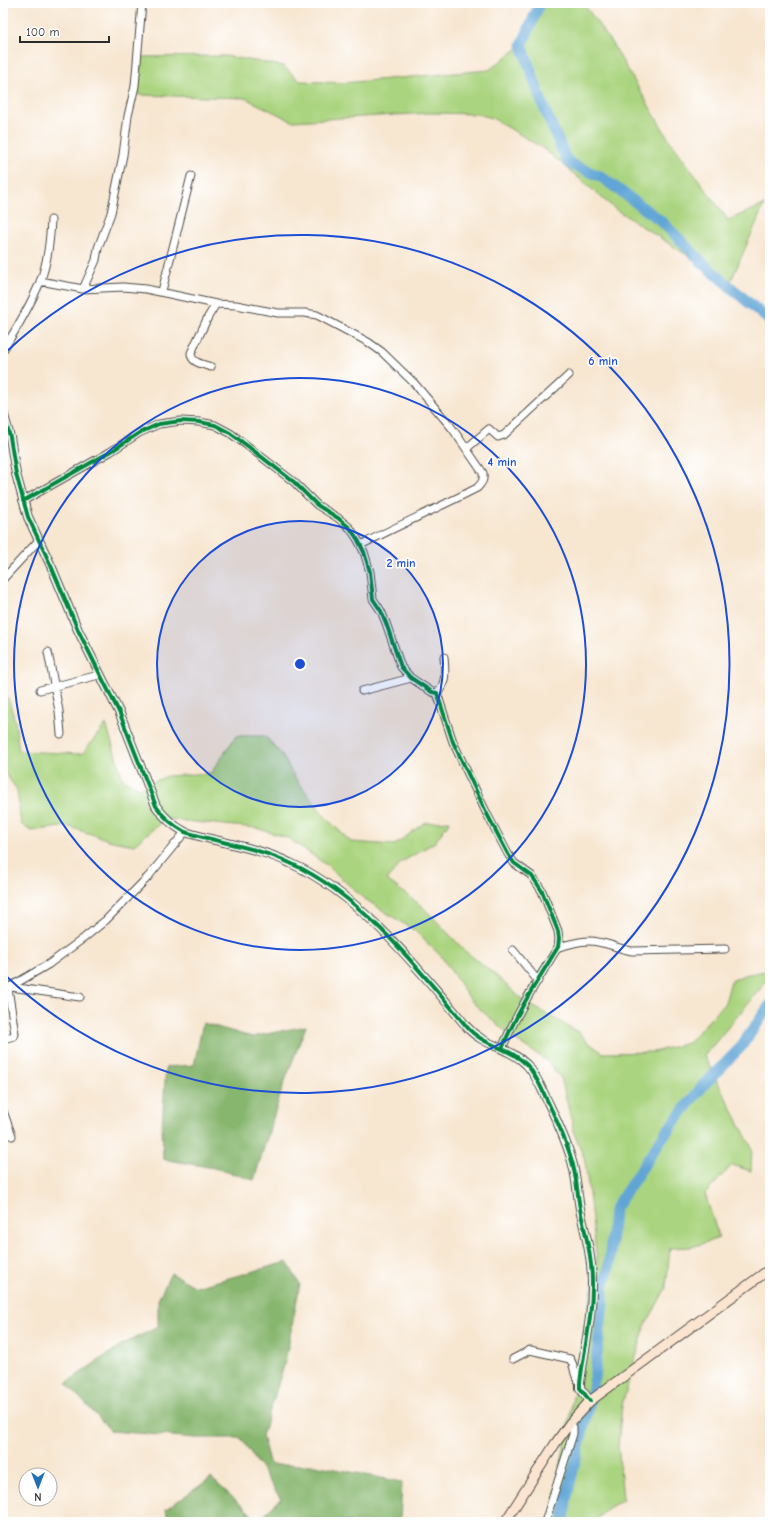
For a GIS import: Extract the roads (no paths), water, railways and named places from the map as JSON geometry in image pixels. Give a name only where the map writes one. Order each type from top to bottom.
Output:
[{"type":"main road","points":[[505,1522],[570,1423],[590,1401],[770,1269]]},
{"type":"street","points":[[83,289],[96,260],[98,248],[111,212],[124,155],[128,116],[135,86],[142,3]]},
{"type":"street","points":[[162,292],[191,176]]},
{"type":"street","points":[[3,350],[15,331],[40,281],[49,250],[52,220]]},
{"type":"street","points":[[40,281],[83,289],[123,287],[162,292],[216,304],[236,305],[278,313],[312,313],[332,322],[368,342],[382,352],[414,383],[452,428],[467,448],[483,473],[484,478],[477,488],[423,516],[402,523],[361,545]]},
{"type":"street","points":[[211,367],[193,361],[191,353],[208,316],[216,304]]},
{"type":"street","points":[[467,448],[490,429],[498,437],[504,435],[569,376]]},
{"type":"street","points":[[3,412],[10,437],[16,474],[23,501],[100,675],[125,726],[156,806],[165,819],[173,826],[185,832],[270,854],[313,874],[328,884],[354,905],[398,948],[478,1038],[502,1049],[526,1065],[536,1077],[558,1123],[571,1158],[588,1243],[592,1283],[588,1332],[580,1388],[590,1401]]},
{"type":"street","points":[[23,501],[110,452],[139,433],[159,424],[181,421],[216,425],[240,440],[294,482],[317,505],[338,518],[350,528],[361,545],[370,572],[373,599],[381,611],[386,623],[401,667],[411,678],[432,692],[436,693]]},
{"type":"street","points":[[3,578],[39,540]]},
{"type":"street","points":[[48,652],[61,734]]},
{"type":"street","points":[[436,693],[443,684],[445,678],[444,657]]},
{"type":"street","points":[[40,690],[100,675]]},
{"type":"street","points":[[362,691],[411,678]]},
{"type":"street","points":[[436,693],[453,742],[493,827],[514,862],[532,876],[542,891],[558,931],[558,947],[510,1030],[502,1049]]},
{"type":"street","points":[[6,989],[49,964],[106,920],[148,877],[185,832]]},
{"type":"street","points":[[558,947],[581,941],[590,941],[600,942],[632,951],[725,949]]},
{"type":"street","points":[[513,950],[538,981]]},
{"type":"street","points":[[3,981],[15,1034],[14,1036],[3,1039]]},
{"type":"street","points":[[6,989],[18,986],[80,997]]},
{"type":"street","points":[[3,1111],[12,1136]]},
{"type":"street","points":[[513,1359],[530,1350],[570,1359],[574,1376],[580,1383]]},
{"type":"street","points":[[545,1522],[573,1434],[573,1427],[570,1423]]},
{"type":"waterway","points":[[540,3],[522,45],[542,103],[566,159],[571,164],[600,176],[661,221],[706,266],[770,321]]},
{"type":"waterway","points":[[564,1522],[566,1500],[593,1388],[603,1304],[603,1287],[609,1267],[614,1210],[664,1135],[701,1088],[740,1048],[770,1005]]}]
